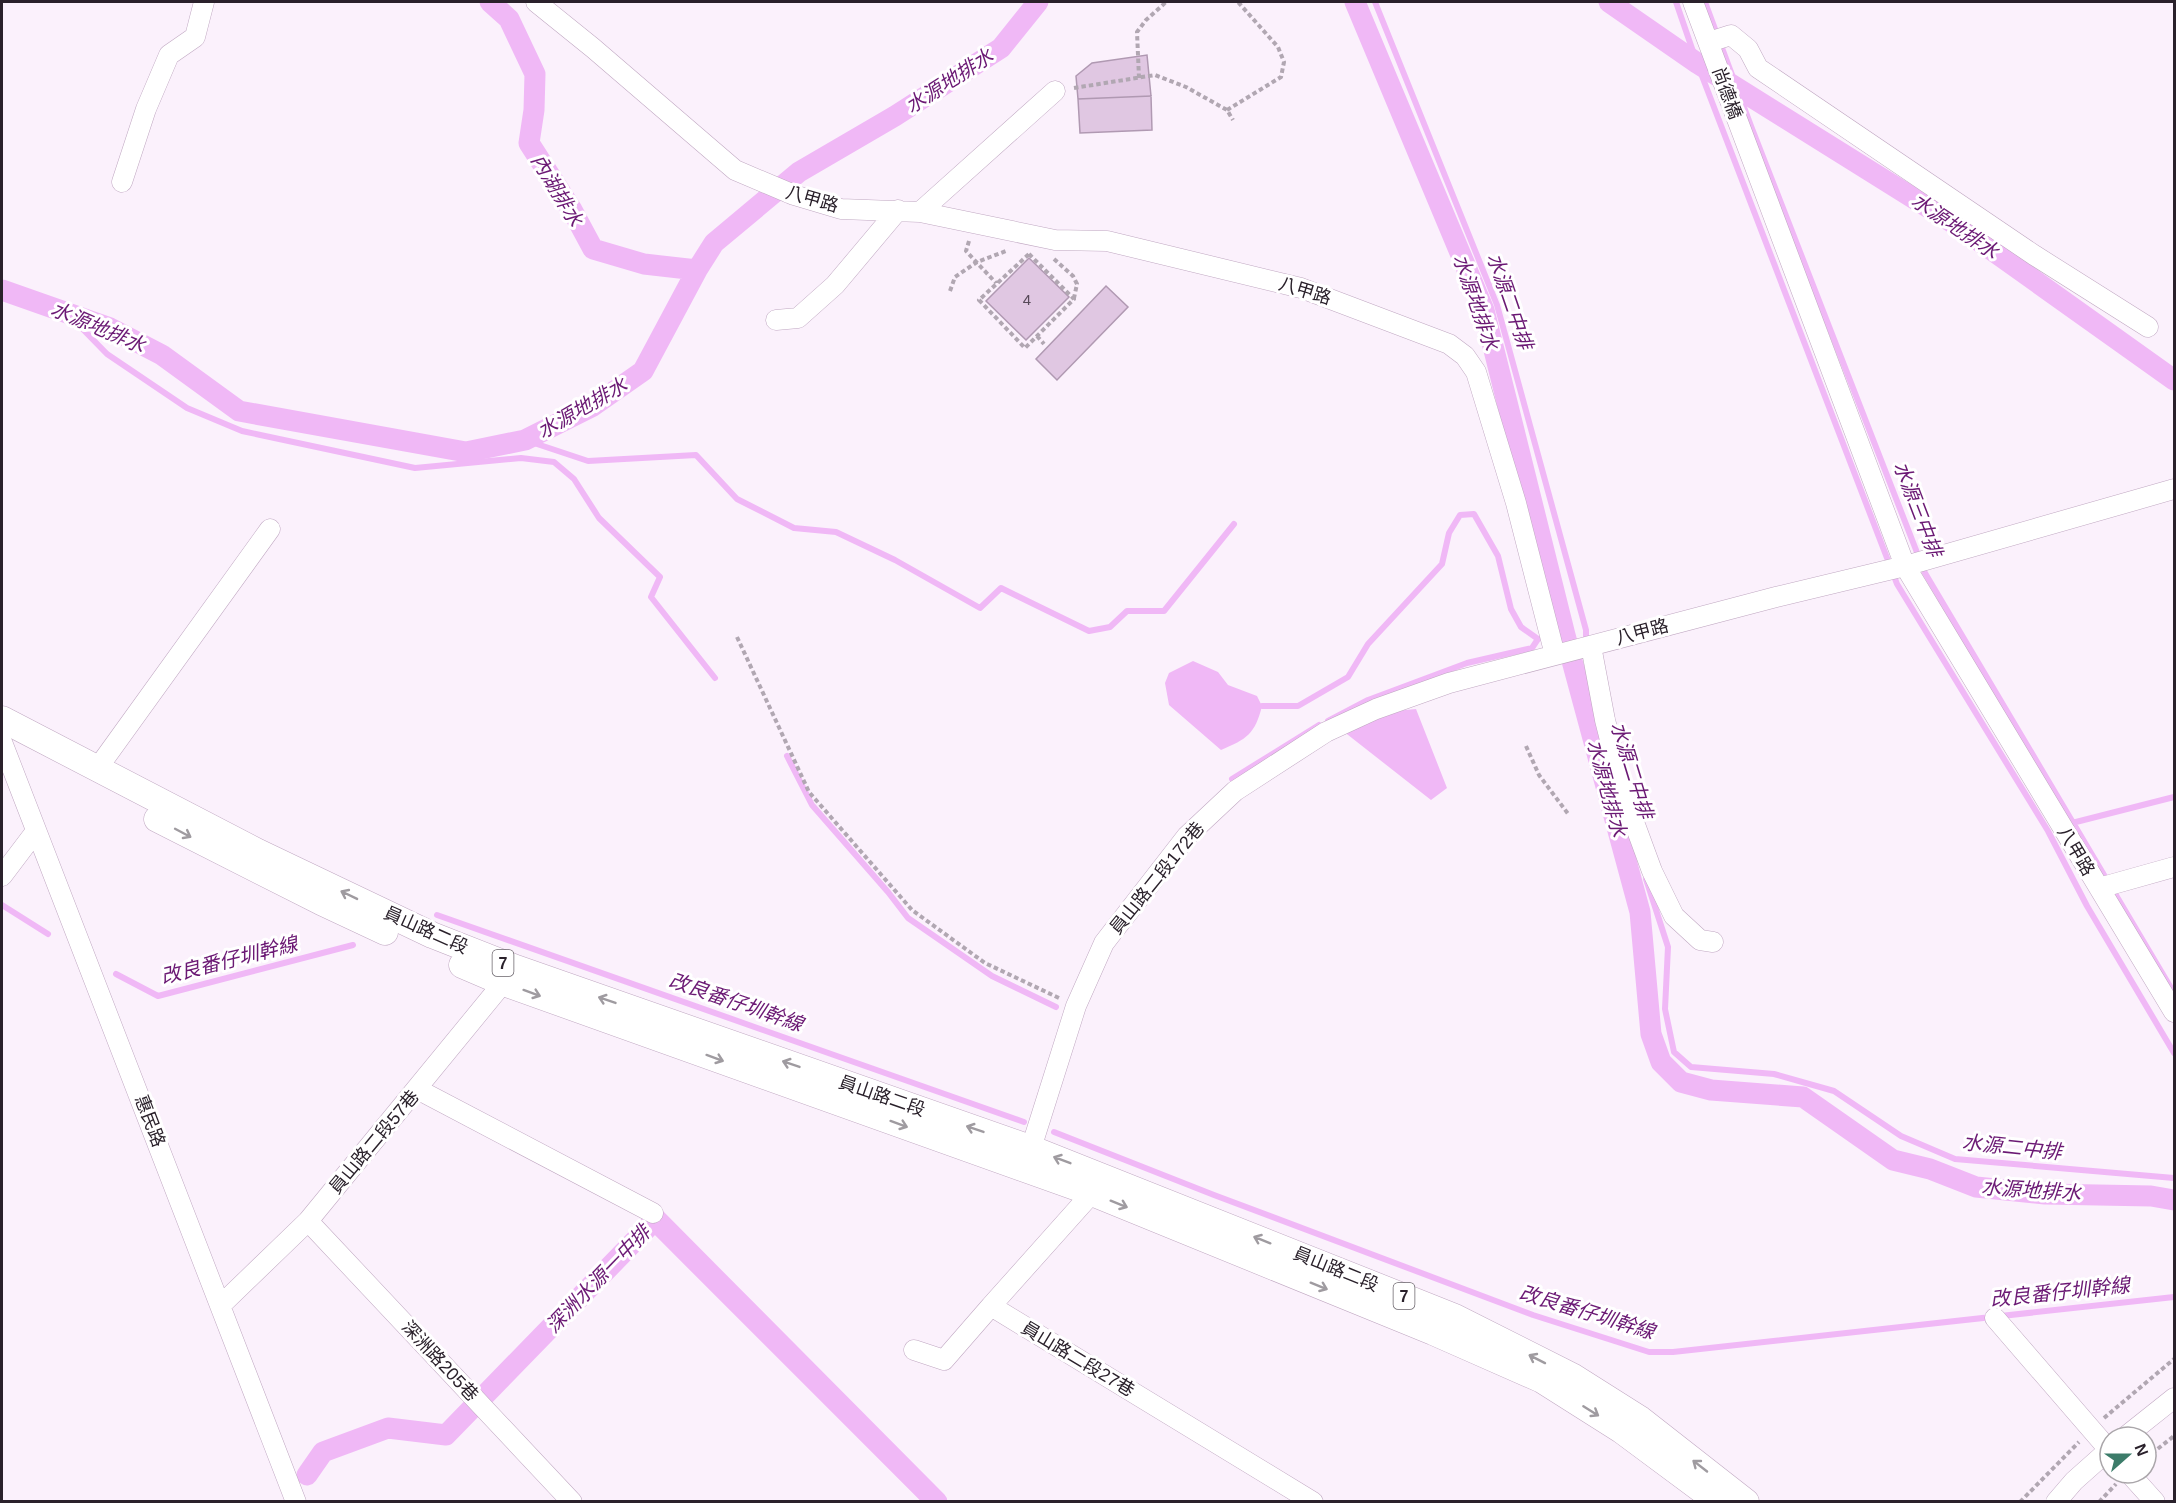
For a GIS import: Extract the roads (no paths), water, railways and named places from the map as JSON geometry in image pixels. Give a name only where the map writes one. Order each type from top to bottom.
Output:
[{"type":"main road","name":"員山路二段","points":[[2,719],[258,852],[510,975]]},
{"type":"main road","name":"員山路二段","points":[[2,736],[195,840],[417,946],[510,975],[1028,1158],[1455,1317],[1572,1376],[1640,1419],[1746,1502]]},
{"type":"main road","name":"員山路二段","points":[[1099,1185],[1542,1380],[1621,1430],[1718,1502]]},
{"type":"street","points":[[122,182],[146,109],[169,55],[195,37],[204,2]]},
{"type":"street","name":"八甲路","points":[[536,2],[735,170],[794,195],[841,209],[920,212],[1055,240],[1107,241],[1301,288],[1449,344],[1465,356],[1476,372],[1516,503],[1571,651],[1905,566]]},
{"type":"street","points":[[1694,2],[1709,42],[1731,35],[1748,50],[1758,68],[2034,255],[2148,327]]},
{"type":"street","name":"尚德橋","points":[[1709,42],[1746,143]]},
{"type":"street","points":[[920,212],[1055,92]]},
{"type":"street","name":"八甲路","points":[[1746,143],[1905,566],[2175,1012]]},
{"type":"street","points":[[776,320],[798,318],[835,285],[898,210]]},
{"type":"street","points":[[1905,566],[2175,489]]},
{"type":"street","points":[[97,769],[270,529]]},
{"type":"street","points":[[1571,651],[1605,720],[1624,795],[1652,872],[1674,916],[1700,940],[1713,942]]},
{"type":"street","name":"員山路二段172巷","points":[[1028,1158],[1076,1006],[1104,943],[1187,836],[1235,792],[1326,732],[1376,709],[1449,683],[1571,651]]},
{"type":"street","name":"惠民路","points":[[2,742],[296,1502]]},
{"type":"street","points":[[2,876],[36,831]]},
{"type":"street","points":[[2099,888],[2175,867]]},
{"type":"street","name":"員山路二段57巷","points":[[221,1305],[308,1221],[510,975]]},
{"type":"street","points":[[417,1089],[653,1213]]},
{"type":"street","points":[[914,1350],[944,1360],[1099,1185]]},
{"type":"street","name":"深洲路205巷","points":[[308,1221],[572,1502]]},
{"type":"street","name":"員山路二段27巷","points":[[991,1306],[1312,1502]]},
{"type":"street","points":[[1995,1317],[2098,1436]]},
{"type":"street","points":[[2140,1425],[2175,1398]]},
{"type":"street","points":[[2056,1502],[2074,1481],[2098,1460]]},
{"type":"street","points":[[2139,1485],[2155,1502]]},
{"type":"waterway","name":"內湖排水","points":[[490,2],[509,19],[535,74],[534,110],[529,143],[572,210],[593,249],[644,264],[697,270]]},
{"type":"waterway","name":"水源地排水","points":[[2,290],[110,328],[162,355],[239,411],[466,452],[525,440],[593,406],[643,371],[714,243],[799,172],[895,116],[1001,48],[1038,2]]},
{"type":"waterway","name":"水源地排水","points":[[1355,2],[1484,310],[1565,635],[1640,912],[1651,1034],[1661,1062],[1681,1082],[1711,1090],[1803,1097],[1893,1160],[1930,1169],[1976,1187],[2045,1194],[2151,1196],[2174,1200]]},
{"type":"waterway","name":"水源二中排","points":[[1375,2],[1497,305],[1586,630],[1586,643]]},
{"type":"waterway","name":"水源地排水","points":[[1609,2],[1697,63],[1958,226],[2174,380]]},
{"type":"waterway","points":[[1676,2],[1697,63],[1897,584],[2048,831],[2087,906],[2174,1053]]},
{"type":"waterway","name":"水源三中排","points":[[1705,2],[1925,573],[2174,993]]},
{"type":"waterway","points":[[67,313],[107,354],[187,408],[242,431],[415,468],[521,458],[554,462],[574,479],[599,518],[660,577],[651,597],[715,678]]},
{"type":"waterway","points":[[525,440],[588,461],[696,455],[737,499],[794,528],[836,532],[895,560],[980,608],[1001,588],[1089,631],[1110,627],[1127,611],[1164,611],[1234,524]]},
{"type":"waterway","points":[[1262,706],[1298,706],[1348,677],[1368,644],[1442,564],[1449,533],[1460,515],[1474,514],[1498,556],[1511,609],[1521,627],[1538,639],[1532,648],[1467,663],[1368,700],[1328,721]]},
{"type":"waterway","points":[[1232,779],[1319,725]]},
{"type":"waterway","points":[[787,756],[812,805],[908,918],[992,976],[1056,1007]]},
{"type":"waterway","points":[[2072,823],[2174,797]]},
{"type":"waterway","name":"水源二中排","points":[[1646,879],[1668,947],[1665,1009],[1674,1052],[1691,1067],[1774,1074],[1834,1091],[1901,1136],[1955,1159],[2174,1178]]},
{"type":"waterway","name":"改良番仔圳幹線","points":[[2,905],[48,934]]},
{"type":"waterway","name":"改良番仔圳幹線","points":[[437,915],[1024,1122]]},
{"type":"waterway","name":"改良番仔圳幹線","points":[[116,974],[158,996],[353,945]]},
{"type":"waterway","name":"改良番仔圳幹線","points":[[1054,1132],[1533,1315],[1649,1352],[1673,1352],[2174,1297]]},
{"type":"waterway","name":"深洲水源一中排","points":[[307,1475],[323,1452],[388,1428],[446,1435],[656,1219],[937,1502]]},
{"type":"waterway","points":[[655,1231],[926,1502]]}]
